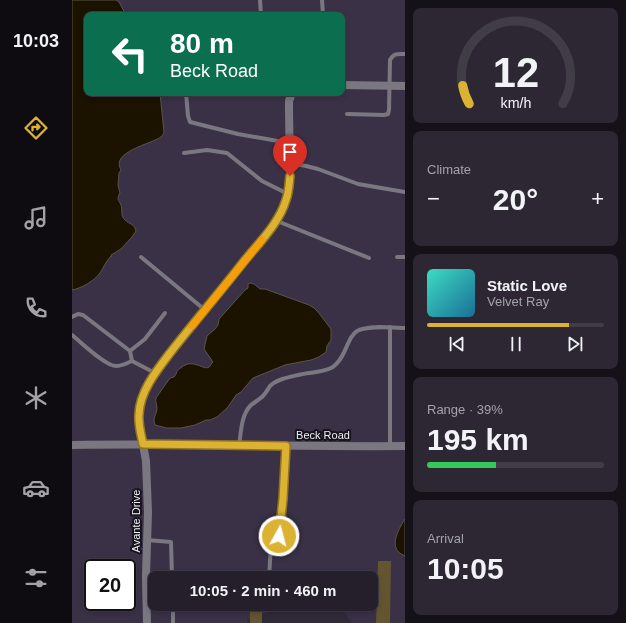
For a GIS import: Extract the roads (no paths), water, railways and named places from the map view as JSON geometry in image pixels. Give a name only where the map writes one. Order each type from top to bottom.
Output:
[{"type":"street","points":[[345,85],[405,86]]},
{"type":"street","name":"Avante Drive","points":[[147,623],[148,512],[146,461],[139,413],[142,400],[146,387],[180,340],[277,221],[286,201],[289,188],[289,105],[291,96]]},
{"type":"street","name":"Beck Road","points":[[72,445],[143,444],[239,446],[405,446]]},
{"type":"lane","points":[[260,0],[261,12]]},
{"type":"lane","points":[[322,0],[322,12]]},
{"type":"lane","points":[[347,114],[388,114],[390,60],[392,56],[396,54],[405,54]]},
{"type":"lane","points":[[186,96],[190,122],[238,134],[289,143]]},
{"type":"lane","points":[[184,153],[207,150],[227,153],[262,181],[288,194]]},
{"type":"lane","points":[[290,163],[306,166],[358,184],[405,192]]},
{"type":"lane","points":[[277,221],[369,258]]},
{"type":"lane","points":[[141,257],[205,310]]},
{"type":"lane","points":[[397,257],[405,257]]},
{"type":"lane","points":[[130,351],[145,339],[165,313]]},
{"type":"lane","points":[[72,317],[78,314],[83,315],[130,351],[132,361]]},
{"type":"lane","points":[[239,446],[241,426],[246,413],[277,380],[333,368],[344,354],[351,336],[365,328],[405,328]]},
{"type":"lane","points":[[390,328],[390,446]]},
{"type":"lane","points":[[72,335],[106,363],[115,366],[132,361],[156,373]]},
{"type":"lane","points":[[269,571],[271,544],[279,536],[286,446]]},
{"type":"lane","points":[[147,540],[171,542],[172,571]]},
{"type":"lane","points":[[173,611],[173,623]]}]
